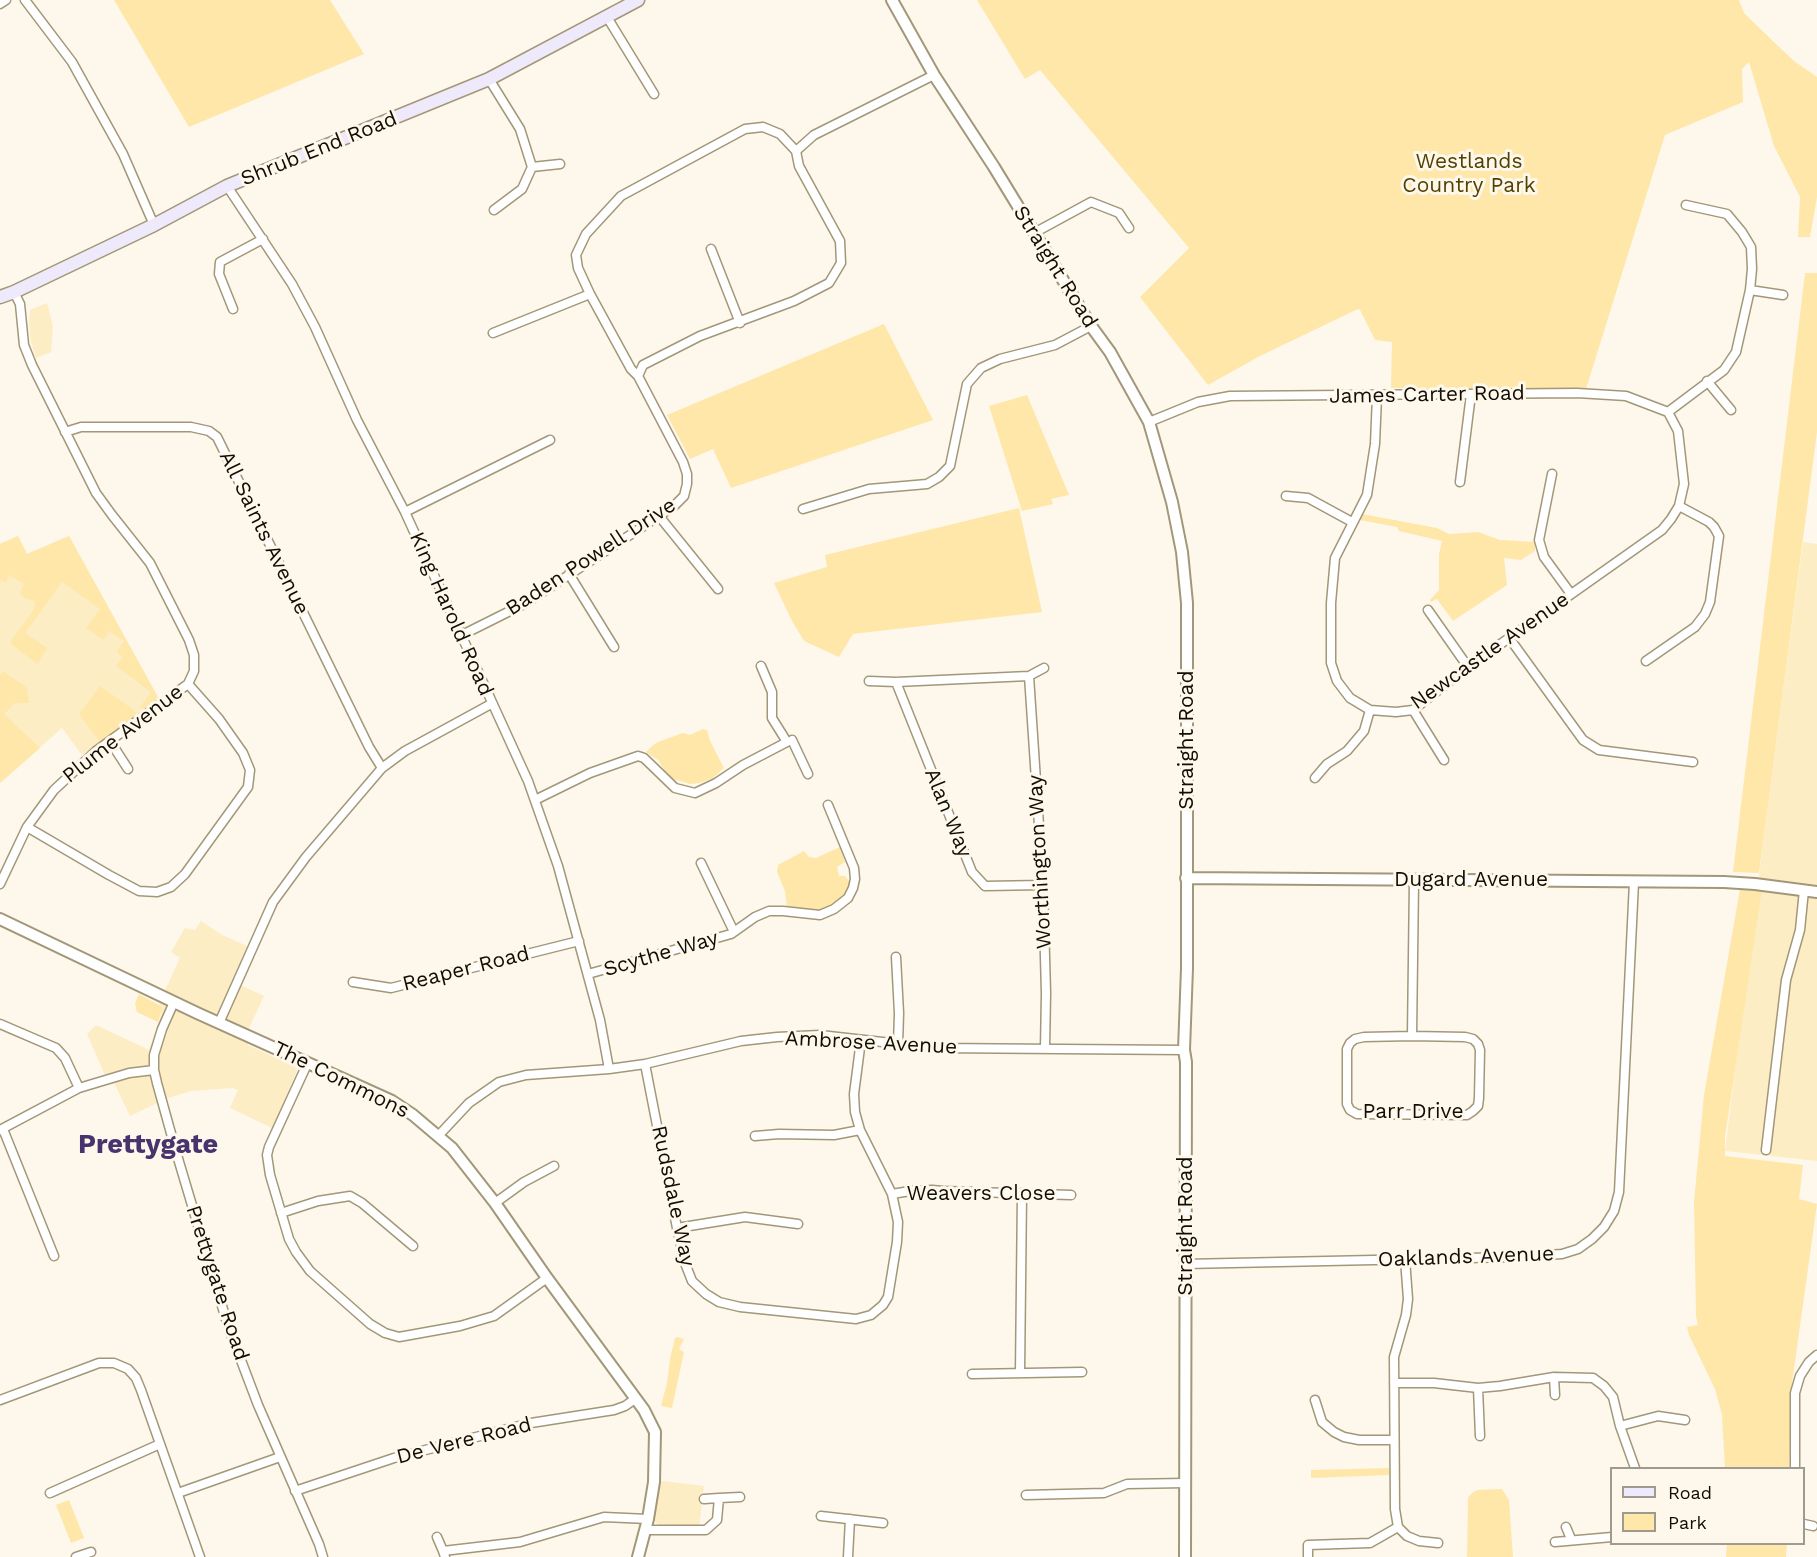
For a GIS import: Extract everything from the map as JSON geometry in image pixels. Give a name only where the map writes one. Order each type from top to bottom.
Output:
[{"type":"main road","name":"Shrub End Road","points":[[0,297],[154,225],[227,186],[489,80],[638,0]]},
{"type":"street","points":[[0,4],[6,0]]},
{"type":"street","points":[[25,0],[72,62],[123,154],[154,225]]},
{"type":"street","name":"Straight Road","points":[[892,0],[934,75],[1091,326],[1110,352],[1149,422],[1172,502],[1182,552],[1187,603],[1184,1050],[1186,1062],[1185,1557]]},
{"type":"street","points":[[607,17],[654,94]]},
{"type":"street","points":[[638,375],[643,365],[700,336],[794,302],[829,283],[841,263],[840,241],[800,166],[796,151],[814,135],[934,75]]},
{"type":"street","points":[[489,80],[520,129],[532,167],[522,189],[494,210]]},
{"type":"street","name":"Baden Powell Drive","points":[[462,635],[526,603],[674,506],[684,496],[687,474],[683,462],[638,375],[631,369],[578,268],[576,255],[586,234],[621,196],[745,129],[763,127],[780,134],[796,151]]},
{"type":"street","points":[[532,167],[560,164]]},
{"type":"street","name":"King Harold Road","points":[[227,186],[292,284],[315,327],[357,420],[405,512],[535,800],[558,866],[579,941],[600,1020],[609,1069]]},
{"type":"street","points":[[1034,233],[1091,202],[1119,213],[1129,228]]},
{"type":"street","points":[[1668,412],[1724,370],[1736,352],[1750,290],[1752,269],[1751,247],[1742,231],[1727,214],[1686,205]]},
{"type":"street","points":[[233,309],[219,274],[220,262],[263,239]]},
{"type":"street","points":[[711,249],[740,323]]},
{"type":"street","points":[[1750,290],[1783,295]]},
{"type":"street","name":"Plume Avenue","points":[[0,884],[27,827],[54,790],[110,741],[188,684],[194,671],[194,655],[189,640],[150,563],[96,493],[32,365],[24,345],[20,304],[14,292]]},
{"type":"street","points":[[493,333],[590,294]]},
{"type":"street","points":[[803,509],[869,489],[927,484],[939,477],[950,465],[967,384],[981,368],[1000,359],[1055,345],[1091,326]]},
{"type":"street","points":[[1707,381],[1731,410]]},
{"type":"street","name":"James Carter Road","points":[[1149,422],[1198,402],[1230,396],[1577,393],[1626,396],[1668,412]]},
{"type":"street","points":[[1460,482],[1471,394]]},
{"type":"street","points":[[1315,778],[1327,764],[1347,751],[1364,731],[1370,710],[1350,698],[1336,681],[1331,663],[1331,603],[1335,558],[1367,495],[1374,444],[1377,396]]},
{"type":"street","name":"Newcastle Avenue","points":[[1370,710],[1396,712],[1413,710],[1468,667],[1662,530],[1679,506],[1684,484],[1678,431],[1668,412]]},
{"type":"street","name":"All Saints Avenue","points":[[65,432],[81,427],[191,427],[209,431],[218,438],[369,747],[382,768]]},
{"type":"street","points":[[405,512],[550,440]]},
{"type":"street","points":[[1552,474],[1539,540],[1544,557],[1571,594]]},
{"type":"street","points":[[1286,496],[1308,498],[1352,522]]},
{"type":"street","points":[[1646,661],[1695,627],[1705,614],[1710,602],[1719,536],[1709,522],[1679,506]]},
{"type":"street","points":[[659,516],[718,589]]},
{"type":"street","points":[[569,574],[614,647]]},
{"type":"street","points":[[1428,610],[1468,667]]},
{"type":"street","points":[[1510,639],[1583,740],[1599,750],[1693,762]]},
{"type":"street","points":[[761,666],[772,692],[772,718],[793,740],[808,774]]},
{"type":"street","points":[[869,681],[896,682],[1029,676],[1044,668]]},
{"type":"street","name":"Worthington Way","points":[[1029,676],[1043,885],[1045,1049]]},
{"type":"street","name":"Alan Way","points":[[896,682],[972,872],[985,886],[1043,885]]},
{"type":"street","points":[[27,827],[139,891],[157,892],[171,887],[185,874],[248,787],[250,770],[243,753],[219,719],[188,684]]},
{"type":"street","points":[[219,1023],[273,902],[306,857],[382,768],[405,751],[491,704]]},
{"type":"street","points":[[1413,710],[1444,760]]},
{"type":"street","points":[[535,800],[590,773],[638,756],[644,758],[675,788],[695,792],[716,783],[743,765],[793,740]]},
{"type":"street","points":[[110,741],[128,769]]},
{"type":"street","name":"Scythe Way","points":[[588,974],[734,932],[754,917],[769,911],[820,915],[834,909],[848,898],[854,888],[855,879],[854,868],[828,806]]},
{"type":"street","name":"Scythe Way","points":[[701,862],[734,932]]},
{"type":"street","name":"Dugard Avenue","points":[[1186,878],[1755,884],[1817,892]]},
{"type":"street","points":[[1413,1036],[1414,880]]},
{"type":"street","name":"Oaklands Avenue","points":[[1185,1264],[1562,1254],[1578,1249],[1592,1239],[1604,1227],[1614,1211],[1619,1192],[1634,882]]},
{"type":"street","points":[[1766,1150],[1786,980],[1800,930],[1804,890]]},
{"type":"street","name":"The Commons","points":[[0,920],[392,1101],[439,1135],[495,1203],[644,1410],[655,1432],[654,1482],[647,1524]]},
{"type":"street","name":"Reaper Road","points":[[353,982],[391,988],[579,941]]},
{"type":"street","points":[[896,957],[898,1045]]},
{"type":"street","name":"Prettygate Road","points":[[174,1002],[154,1055],[154,1070],[228,1326],[258,1405],[323,1557]]},
{"type":"street","points":[[0,1024],[56,1048],[65,1058],[79,1088]]},
{"type":"street","name":"Ambrose Avenue","points":[[439,1135],[471,1101],[498,1082],[526,1075],[645,1064],[741,1041],[820,1035],[936,1048],[1184,1050]]},
{"type":"street","name":"Parr Drive","points":[[1413,1036],[1465,1037],[1473,1039],[1478,1044],[1480,1050],[1478,1106],[1467,1115],[1357,1114],[1350,1110],[1347,1104],[1347,1049],[1350,1043],[1364,1037],[1413,1036]]},
{"type":"street","name":"Rudsdale Way","points":[[645,1064],[677,1228],[685,1263],[692,1281],[719,1302],[740,1307],[856,1319],[871,1315],[883,1305],[888,1297],[898,1222],[892,1194],[860,1130],[855,1112],[854,1094],[861,1040]]},
{"type":"street","points":[[308,1062],[269,1147],[267,1155],[270,1175],[290,1239],[302,1261],[370,1324],[385,1334],[399,1336],[460,1326],[494,1316],[547,1278]]},
{"type":"street","points":[[54,1256],[1,1130],[79,1088],[129,1073],[154,1070]]},
{"type":"street","points":[[755,1136],[834,1135],[860,1130]]},
{"type":"street","points":[[495,1203],[524,1182],[554,1166]]},
{"type":"street","name":"Weavers Close","points":[[892,1194],[932,1190],[1071,1195]]},
{"type":"street","points":[[1020,1373],[1022,1193]]},
{"type":"street","points":[[281,1212],[318,1201],[350,1196],[362,1203],[413,1246]]},
{"type":"street","points":[[677,1228],[745,1217],[798,1224]]},
{"type":"street","points":[[1405,1259],[1408,1299],[1406,1315],[1394,1357],[1395,1509],[1398,1527],[1407,1536],[1419,1541],[1438,1543]]},
{"type":"street","points":[[1795,1467],[1795,1393],[1800,1376],[1809,1362],[1817,1355]]},
{"type":"street","points":[[0,1400],[99,1363],[114,1363],[128,1370],[136,1378],[200,1557]]},
{"type":"street","points":[[972,1374],[1082,1372]]},
{"type":"street","points":[[1394,1383],[1434,1383],[1478,1388],[1554,1377],[1593,1378],[1613,1397],[1620,1426],[1635,1467]]},
{"type":"street","points":[[1554,1377],[1555,1395]]},
{"type":"street","points":[[1478,1388],[1480,1436]]},
{"type":"street","name":"De Vere Road","points":[[295,1491],[394,1458],[531,1423],[614,1410],[635,1399]]},
{"type":"street","points":[[1315,1400],[1322,1422],[1334,1432],[1359,1440],[1394,1440]]},
{"type":"street","points":[[1620,1426],[1658,1416],[1685,1420]]},
{"type":"street","points":[[50,1493],[160,1444]]},
{"type":"street","points":[[178,1493],[280,1457]]},
{"type":"street","points":[[1026,1495],[1104,1493],[1127,1484],[1185,1483]]},
{"type":"street","points":[[704,1499],[740,1497]]},
{"type":"street","points":[[437,1537],[444,1554],[520,1542],[604,1517],[706,1530],[717,1520],[719,1498]]},
{"type":"street","points":[[821,1516],[883,1523]]},
{"type":"street","points":[[848,1557],[850,1519]]},
{"type":"street","points":[[638,1557],[647,1524]]},
{"type":"street","points":[[1308,1557],[1308,1545],[1370,1543],[1398,1527]]},
{"type":"street","points":[[1566,1527],[1570,1539]]},
{"type":"street","points":[[1555,1542],[1610,1537]]},
{"type":"street","points":[[76,1557],[91,1552]]},
{"type":"shaded area","points":[[47,303],[53,326],[51,352],[36,358],[31,342],[30,310]]},
{"type":"shaded area","points":[[18,536],[27,554],[69,536],[159,699],[82,755],[62,728],[0,783],[0,544]]},
{"type":"shaded area","points":[[1803,542],[1817,544],[1817,1161],[1725,1151]]},
{"type":"shaded area","points":[[201,921],[222,935],[247,946],[232,981],[264,996],[249,1028],[248,1045],[295,1067],[297,1071],[272,1128],[230,1108],[238,1090],[233,1088],[191,1091],[168,1098],[130,1116],[114,1083],[104,1073],[87,1034],[96,1025],[149,1050],[161,1015],[159,1003],[180,958],[171,952],[185,928],[195,930]]},
{"type":"shaded area","points":[[663,1481],[704,1486],[699,1528],[665,1529],[653,1520],[659,1483]]},
{"type":"green space","points":[[114,0],[330,0],[364,54],[189,127]]},
{"type":"green space","name":"Westlands Country Park","points":[[977,0],[1739,0],[1744,13],[1794,61],[1817,77],[1817,197],[1810,237],[1798,237],[1800,197],[1774,146],[1749,62],[1742,69],[1743,102],[1665,135],[1586,389],[1391,388],[1392,342],[1375,340],[1358,309],[1260,356],[1208,385],[1140,297],[1189,248],[1040,70],[1025,79]]},
{"type":"green space","points":[[1805,273],[1817,273],[1817,432],[1759,873],[1733,872]]},
{"type":"green space","points":[[884,324],[933,420],[731,488],[713,449],[690,459],[667,415]]},
{"type":"green space","points":[[1027,395],[1069,495],[1051,499],[1053,504],[1022,511],[989,406]]},
{"type":"green space","points":[[1019,508],[1042,612],[853,634],[839,657],[804,641],[774,583],[827,567],[825,555]]},
{"type":"green space","points":[[1362,514],[1437,528],[1449,534],[1478,532],[1500,540],[1535,542],[1535,551],[1521,560],[1504,558],[1507,585],[1453,621],[1437,599],[1431,602],[1430,600],[1439,590],[1439,554],[1442,541],[1399,531],[1397,527],[1360,520]]},
{"type":"green space","points":[[18,536],[27,554],[69,536],[159,699],[143,710],[140,707],[151,692],[116,666],[123,657],[117,652],[124,641],[109,631],[103,640],[86,628],[100,609],[62,582],[25,633],[47,648],[38,664],[12,645],[11,641],[33,611],[35,604],[33,600],[25,599],[20,592],[24,584],[9,575],[6,583],[0,580],[0,544]]},
{"type":"green space","points":[[3,671],[27,688],[29,703],[15,703],[4,714],[40,748],[0,783],[0,676]]},
{"type":"green space","points":[[100,686],[134,710],[137,715],[100,742],[79,714]]},
{"type":"green space","points":[[703,729],[707,730],[724,768],[713,778],[690,784],[673,779],[658,760],[646,752],[658,742],[683,733],[690,735]]},
{"type":"green space","points":[[840,847],[845,862],[837,867],[839,876],[845,876],[850,882],[844,896],[836,904],[820,911],[787,907],[785,891],[777,872],[778,865],[804,851],[809,857],[816,858]]},
{"type":"green space","points":[[1740,889],[1762,889],[1725,1137],[1725,1156],[1803,1165],[1799,1199],[1817,1204],[1792,1383],[1789,1467],[1725,1467],[1722,1415],[1715,1389],[1687,1327],[1698,1325],[1694,1202],[1704,1095]]},
{"type":"green space","points":[[139,994],[161,1006],[158,1022],[137,1012],[135,1004]]},
{"type":"green space","points":[[677,1337],[684,1339],[679,1349],[684,1352],[672,1408],[661,1406],[670,1359]]},
{"type":"green space","points":[[1389,1468],[1389,1475],[1311,1478],[1311,1470]]},
{"type":"green space","points":[[1502,1489],[1509,1500],[1513,1557],[1467,1557],[1469,1496],[1479,1490]]},
{"type":"green space","points":[[69,1500],[84,1538],[71,1543],[56,1505]]},
{"type":"green space","points":[[1727,1545],[1787,1545],[1786,1557],[1726,1557]]},
{"type":"district","name":"Prettygate","points":[[148,1145]]}]
